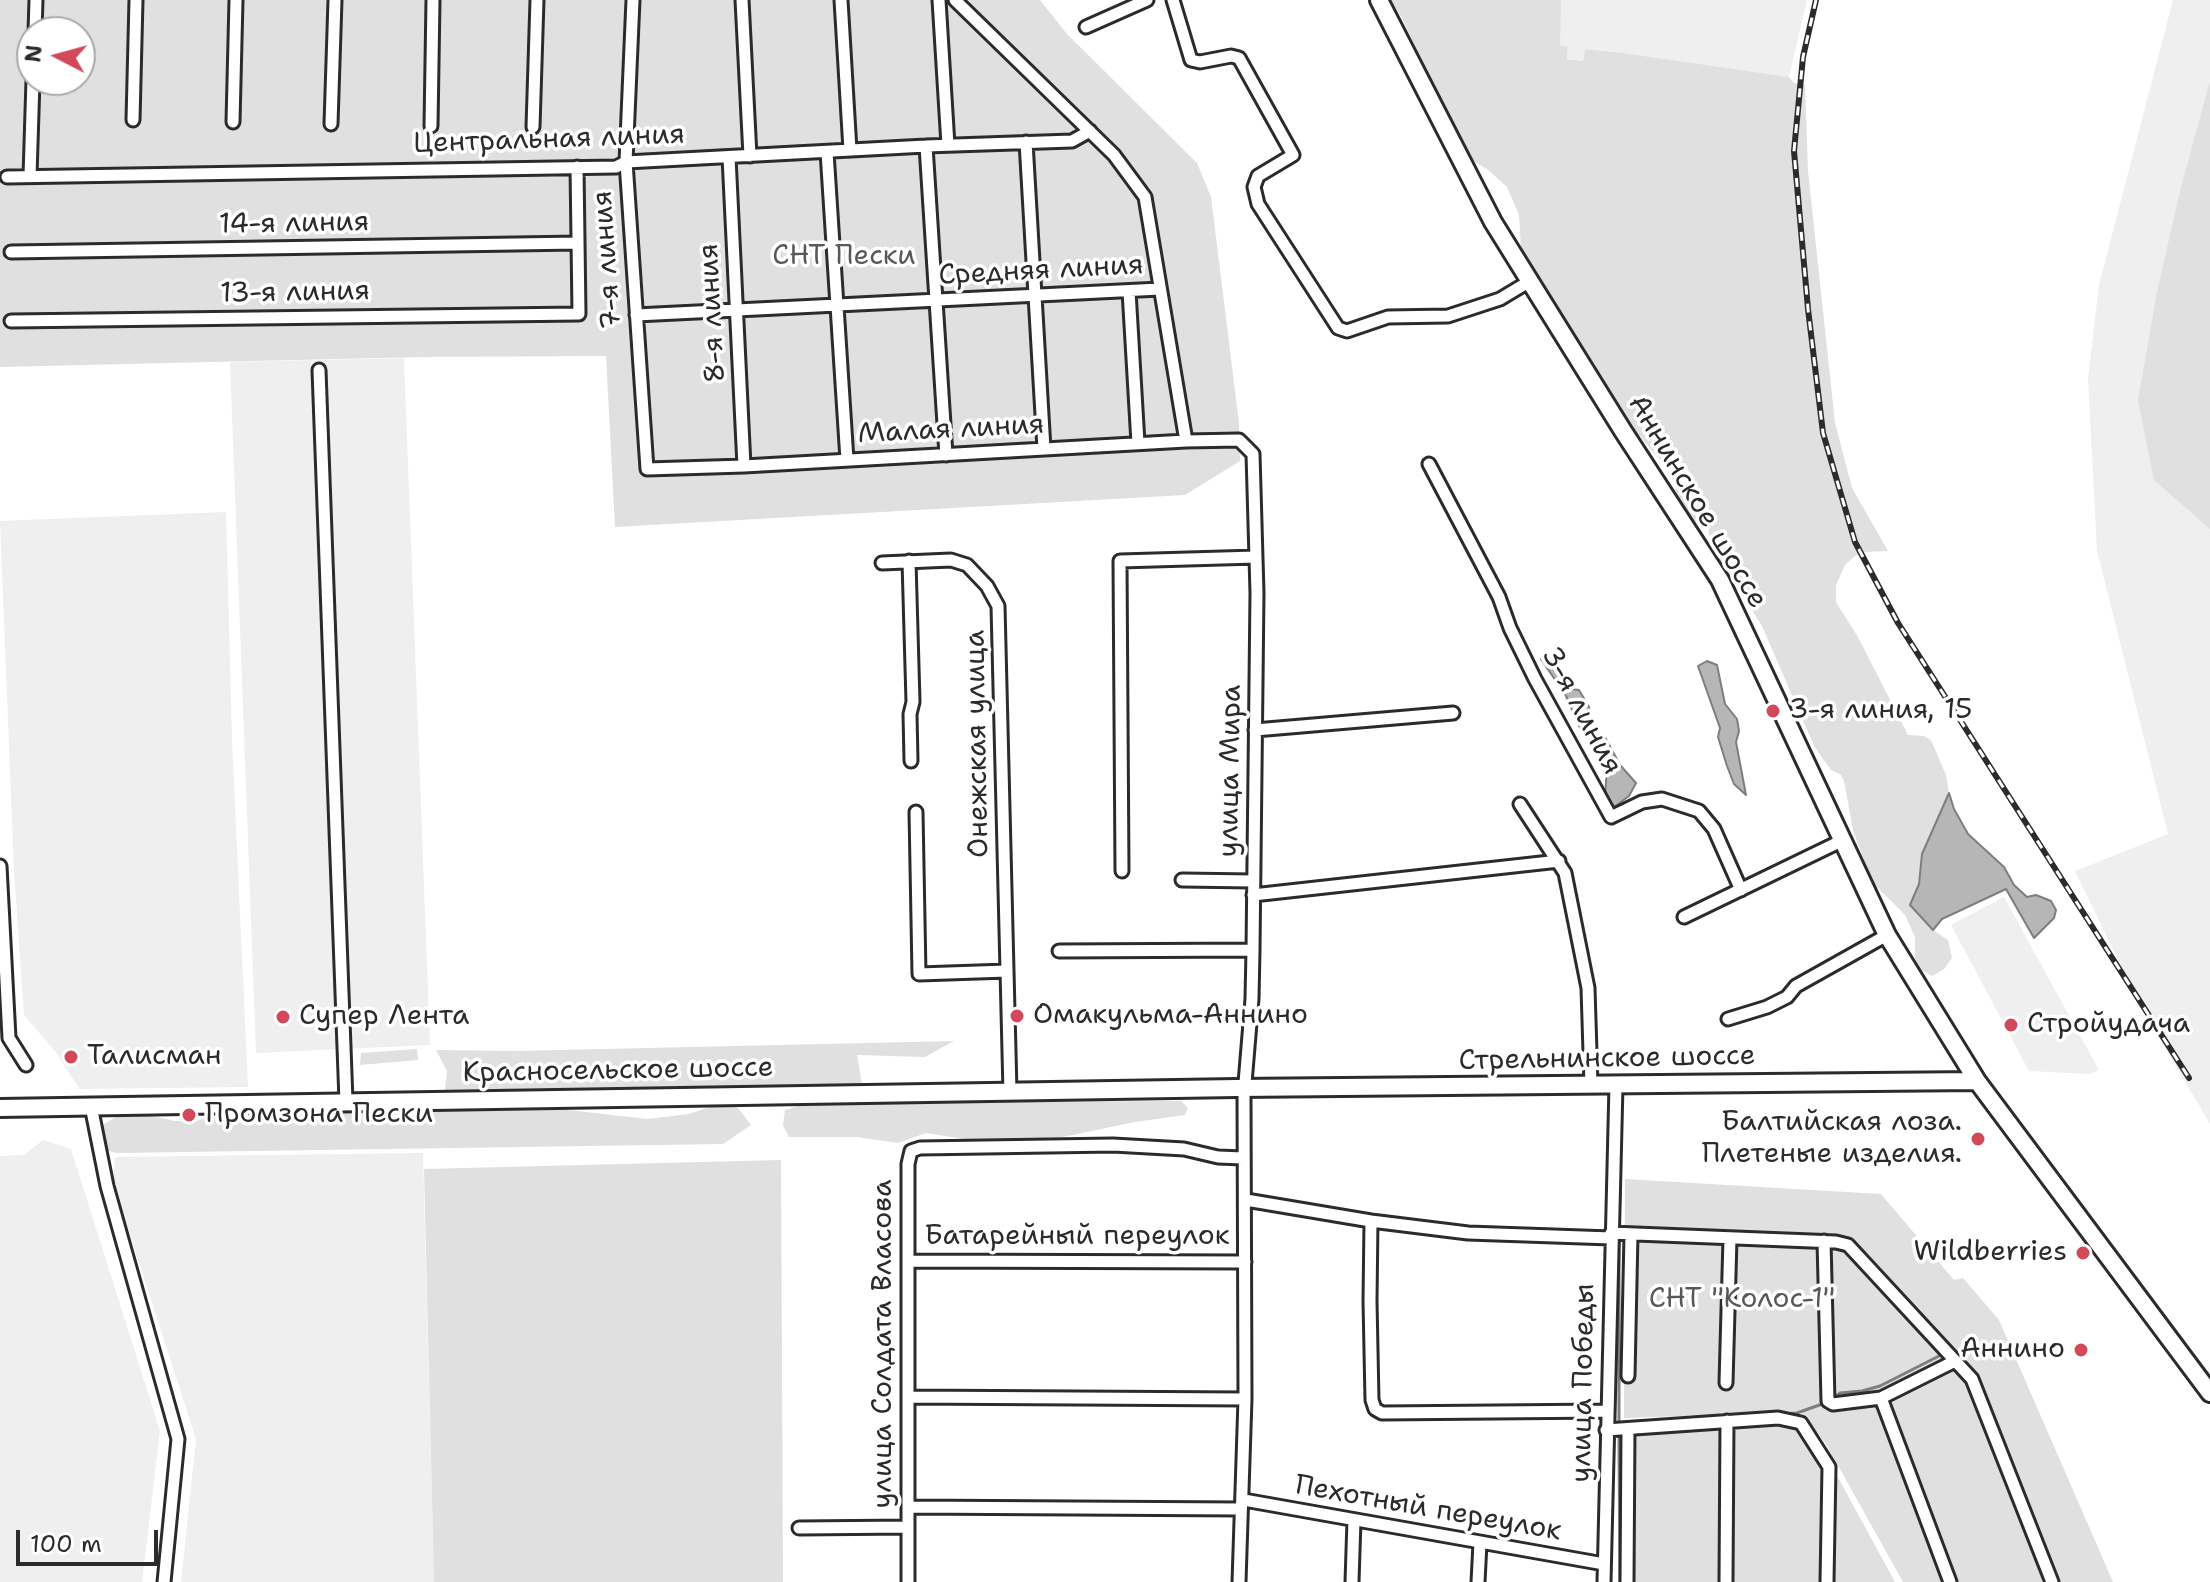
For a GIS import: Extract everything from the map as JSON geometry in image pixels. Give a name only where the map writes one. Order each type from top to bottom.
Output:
[{"type":"main road","name":"Аннинское шоссе","points":[[1379,0],[1493,222],[1720,580],[1887,935],[1977,1081],[2210,1393]]},
{"type":"main road","name":"Стрельнинское шоссе","points":[[1241,1088],[1977,1081]]},
{"type":"main road","name":"Красносельское шоссе","points":[[0,1108],[1241,1088]]},
{"type":"street","points":[[133,120],[136,0]]},
{"type":"street","points":[[233,122],[236,0]]},
{"type":"street","points":[[331,124],[335,0]]},
{"type":"street","points":[[431,126],[433,0]]},
{"type":"street","points":[[533,127],[537,0]]},
{"type":"street","name":"7-я линия","points":[[633,0],[626,162],[647,469]]},
{"type":"street","points":[[742,0],[750,156]]},
{"type":"street","points":[[841,0],[850,150]]},
{"type":"street","points":[[939,0],[948,145]]},
{"type":"street","points":[[955,0],[1114,155],[1145,197],[1186,441]]},
{"type":"street","points":[[1086,27],[1147,0]]},
{"type":"street","points":[[1173,0],[1191,60],[1239,58],[1293,155],[1258,176],[1254,187],[1258,204],[1338,328],[1347,331],[1388,317],[1448,316],[1500,299],[1530,281]]},
{"type":"street","points":[[30,176],[32,96]]},
{"type":"street","name":"Центральная линия","points":[[7,177],[616,167],[626,162],[1072,141],[1090,131]]},
{"type":"street","points":[[1026,142],[1044,449]]},
{"type":"street","points":[[926,146],[946,455]]},
{"type":"street","points":[[827,152],[847,460]]},
{"type":"street","name":"8-я линия","points":[[729,157],[744,466]]},
{"type":"street","points":[[577,167],[578,243]]},
{"type":"street","name":"14-я линия","points":[[11,252],[578,243]]},
{"type":"street","name":"13-я линия","points":[[11,321],[579,314],[578,243]]},
{"type":"street","name":"Средняя линия","points":[[636,315],[1160,289]]},
{"type":"street","points":[[1129,291],[1138,443]]},
{"type":"street","points":[[319,370],[346,1101]]},
{"type":"street","name":"Малая линия","points":[[647,469],[1186,441],[1239,440],[1253,454]]},
{"type":"street","name":"улица Мира","points":[[1239,1582],[1245,1399],[1246,1200],[1241,1088],[1252,999],[1253,950],[1256,557],[1253,454]]},
{"type":"street","name":"3-я линия","points":[[1429,464],[1499,597],[1535,679],[1611,817],[1642,802],[1662,799],[1699,811],[1714,829],[1741,890]]},
{"type":"street","points":[[1122,871],[1120,561],[1256,557]]},
{"type":"street","name":"Онежская улица","points":[[882,563],[951,560],[967,565],[987,586],[998,606],[1010,1092]]},
{"type":"street","points":[[909,561],[913,702],[910,714],[911,761]]},
{"type":"street","points":[[1255,730],[1453,713]]},
{"type":"street","points":[[1520,804],[1565,873],[1588,988],[1591,1085]]},
{"type":"street","points":[[916,812],[919,974],[1007,971]]},
{"type":"street","points":[[1684,917],[1841,841]]},
{"type":"street","points":[[1253,895],[1559,861]]},
{"type":"street","points":[[0,866],[9,1038],[26,1065]]},
{"type":"street","points":[[1182,880],[1253,881]]},
{"type":"street","points":[[1728,1019],[1787,997],[1796,986],[1887,935]]},
{"type":"street","points":[[1059,951],[1253,950]]},
{"type":"street","name":"улица Победы","points":[[1604,1582],[1616,1085]]},
{"type":"street","points":[[91,1106],[107,1186],[178,1439],[164,1582]]},
{"type":"street","name":"улица Солдата Власова","points":[[908,1582],[908,1164],[911,1151],[920,1148],[1113,1145],[1184,1149],[1218,1157],[1243,1158]]},
{"type":"street","points":[[1246,1200],[1468,1233],[1631,1234],[1824,1241],[1848,1245],[1972,1379],[2052,1582]]},
{"type":"street","points":[[1371,1221],[1372,1400],[1375,1409],[1397,1414],[1607,1411]]},
{"type":"street","points":[[1628,1376],[1631,1234]]},
{"type":"street","points":[[1726,1383],[1730,1238]]},
{"type":"street","points":[[1824,1241],[1828,1401],[1833,1404],[1881,1398],[1953,1362]]},
{"type":"street","name":"Батарейный переулок","points":[[908,1261],[1245,1262]]},
{"type":"street","points":[[908,1397],[1245,1399]]},
{"type":"street","points":[[1881,1398],[1950,1582]]},
{"type":"street","points":[[1606,1430],[1778,1418],[1801,1423],[1829,1467],[1827,1582]]},
{"type":"street","points":[[1726,1582],[1727,1421]]},
{"type":"street","points":[[1627,1582],[1628,1429]]},
{"type":"street","name":"Пехотный переулок","points":[[908,1507],[1242,1504],[1354,1520],[1604,1564]]},
{"type":"street","points":[[1352,1582],[1354,1520]]},
{"type":"street","points":[[799,1528],[908,1527]]},
{"type":"street","points":[[1478,1582],[1480,1543]]},
{"type":"shaded area","points":[[1561,0],[1807,0],[1789,77],[1585,49],[1583,61],[1567,59],[1568,47],[1559,45]]},
{"type":"shaded area","points":[[2173,0],[2210,0],[2210,1124],[2141,1007],[2075,871],[2168,834],[2097,551],[2088,378],[2099,285]]},
{"type":"shaded area","points":[[404,358],[430,1045],[256,1053],[230,362]]},
{"type":"shaded area","points":[[226,512],[232,739],[248,1087],[80,1089],[54,1050],[24,1015],[14,871],[0,521]]},
{"type":"shaded area","points":[[1548,658],[1565,684],[1579,690],[1589,707],[1591,719],[1581,730],[1566,696],[1541,659]]},
{"type":"shaded area","points":[[1707,661],[1717,665],[1725,704],[1737,719],[1739,731],[1736,742],[1746,795],[1734,784],[1718,737],[1720,728],[1698,666]]},
{"type":"shaded area","points":[[1605,737],[1620,765],[1636,783],[1629,796],[1613,808],[1605,796],[1607,769],[1602,752]]},
{"type":"shaded area","points":[[1949,793],[1968,834],[2004,867],[2014,885],[2027,897],[2036,895],[2051,901],[2056,910],[2054,918],[2034,938],[2006,889],[1942,919],[1933,930],[1910,905],[1919,884],[1922,854]]},
{"type":"shaded area","points":[[2004,897],[2099,1070],[2089,1074],[2029,1071],[1951,925]]},
{"type":"shaded area","points":[[43,1140],[71,1149],[160,1431],[142,1582],[0,1582],[0,1156],[24,1155]]},
{"type":"shaded area","points":[[423,1153],[434,1582],[181,1582],[196,1439],[113,1182],[115,1157]]},
{"type":"green space","name":"СНТ Пески","points":[[0,0],[1040,0],[1067,34],[1197,163],[1211,197],[1239,423],[1240,461],[1185,495],[615,527],[606,356],[0,367]]},
{"type":"green space","points":[[1391,0],[1561,0],[1560,45],[1568,47],[1567,59],[1583,61],[1585,49],[1622,53],[1789,77],[1794,83],[1805,85],[1808,171],[1835,423],[1852,488],[1888,551],[1865,552],[1845,565],[1836,585],[1836,602],[1858,637],[1908,735],[1924,736],[1931,740],[1946,775],[1949,793],[1923,854],[1918,884],[1910,905],[1933,930],[1948,940],[1952,958],[1944,969],[1932,976],[1919,969],[1915,957],[1915,937],[1905,915],[1872,882],[1853,830],[1841,775],[1831,770],[1814,746],[1762,626],[1712,546],[1708,529],[1692,519],[1677,494],[1674,485],[1688,484],[1695,478],[1683,465],[1659,459],[1634,429],[1592,366],[1521,248],[1519,215],[1507,187],[1473,161],[1461,146]]},
{"type":"green space","points":[[2210,81],[2210,529],[2154,480],[2138,400],[2157,292]]},
{"type":"green space","points":[[954,1041],[925,1057],[857,1055],[862,1084],[445,1090],[447,1071],[436,1050],[516,1051]]},
{"type":"green space","points":[[417,1049],[418,1060],[360,1065],[361,1053]]},
{"type":"green space","points":[[1181,1101],[1188,1108],[1185,1115],[1058,1138],[977,1141],[926,1133],[898,1143],[856,1137],[789,1137],[783,1125],[785,1110],[808,1103]]},
{"type":"green space","points":[[721,1103],[738,1108],[751,1125],[723,1144],[117,1153],[105,1150],[101,1126],[119,1115],[197,1121],[213,1114],[542,1107],[647,1119],[689,1114]]},
{"type":"green space","points":[[781,1160],[783,1582],[434,1582],[424,1169]]},
{"type":"green space","name":"СНТ \"Колос-1\"","points":[[1625,1179],[1881,1194],[1954,1280],[1963,1278],[1999,1320],[2113,1582],[1903,1582],[1826,1444],[1801,1412],[1624,1418]]},
{"type":"green space","points":[[1776,1423],[1801,1428],[1824,1467],[1835,1472],[1895,1582],[1632,1582],[1634,1432]]},
{"type":"waterway","points":[[1619,1228],[1620,1189]]},
{"type":"waterway","points":[[1619,1239],[1619,1423],[1675,1420]]},
{"type":"waterway","points":[[1833,1399],[1840,1393],[1880,1386],[1939,1356]]},
{"type":"waterway","points":[[1782,1414],[1797,1413],[1825,1403]]},
{"type":"waterway","points":[[1619,1434],[1620,1582]]},
{"type":"railway","points":[[1816,0],[1803,57],[1794,151],[1823,433],[1855,542],[1898,623],[2189,1078]]},
{"type":"place","name":"3-я линия, 15","points":[[1773,711]]},
{"type":"place","name":"Омакульма-Аннино","points":[[1017,1016]]},
{"type":"place","name":"Супер Лента","points":[[283,1017]]},
{"type":"place","name":"Стройудача","points":[[2011,1025]]},
{"type":"place","name":"Талисман","points":[[71,1057]]},
{"type":"place","name":"Промзона Пески","points":[[189,1115]]},
{"type":"place","name":"Балтийская лоза. Плетеные изделия.","points":[[1978,1139]]},
{"type":"place","name":"Wildberries","points":[[2083,1253]]},
{"type":"place","name":"Аннино","points":[[2081,1350]]}]
